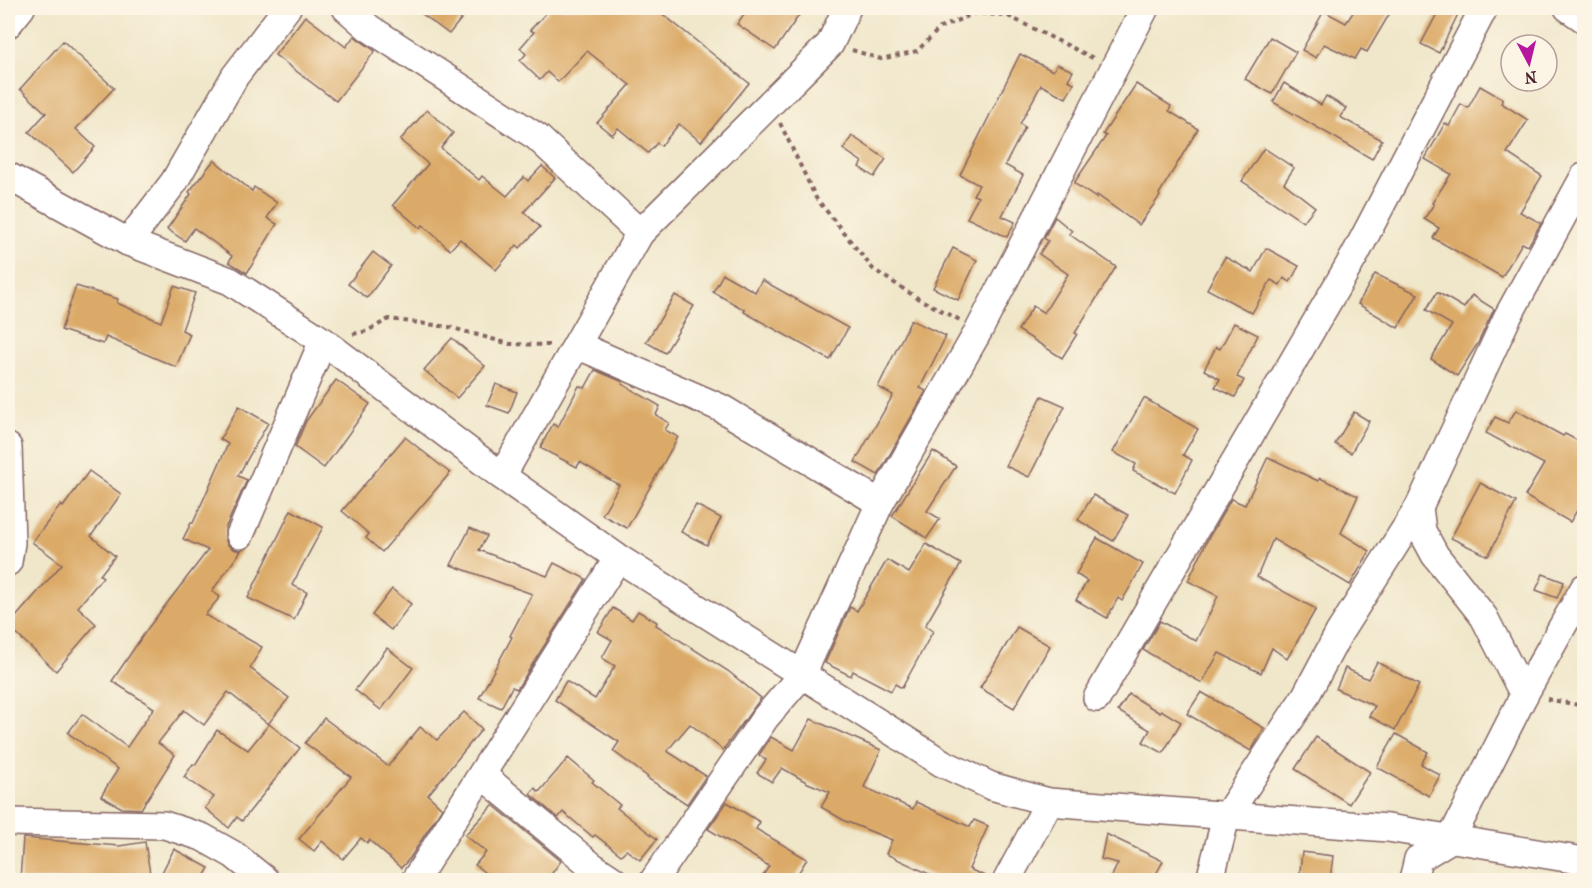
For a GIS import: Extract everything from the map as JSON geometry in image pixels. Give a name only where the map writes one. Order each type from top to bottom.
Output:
[{"type":"street","points":[[8,24],[21,8]]},
{"type":"street","points":[[128,242],[174,182],[235,76],[287,8]]},
{"type":"street","points":[[346,8],[369,28],[537,137],[640,233]]},
{"type":"street","points":[[502,476],[640,233],[830,44],[847,8]]},
{"type":"street","points":[[654,880],[765,718],[802,675],[880,503],[979,330],[1145,8]]},
{"type":"street","points":[[1097,698],[1355,255],[1484,8]]},
{"type":"street","points":[[1568,8],[1584,19]]},
{"type":"street","points":[[8,176],[128,242],[230,281],[323,341],[502,476],[618,558],[942,763],[991,786],[1049,802],[1388,828],[1584,861]]},
{"type":"street","points":[[1210,880],[1226,817],[1305,697],[1339,633],[1419,507],[1507,318],[1584,177]]},
{"type":"street","points":[[240,535],[323,341]]},
{"type":"street","points":[[577,345],[721,408],[880,503]]},
{"type":"street","points":[[8,447],[11,543],[8,562]]},
{"type":"street","points":[[1419,507],[1422,531],[1431,547],[1484,617],[1524,695]]},
{"type":"street","points":[[415,880],[618,558]]},
{"type":"street","points":[[1413,880],[1418,859],[1451,839],[1524,695],[1584,588]]},
{"type":"street","points":[[482,775],[592,866],[613,880]]},
{"type":"street","points":[[1007,880],[1049,802]]},
{"type":"street","points":[[8,822],[164,825],[202,837],[234,855],[265,880]]},
{"type":"path","points":[[830,44],[881,59],[917,51],[940,28],[975,13],[1008,16],[1113,68]]},
{"type":"path","points":[[771,103],[816,198],[873,269],[919,299],[979,330]]},
{"type":"path","points":[[323,341],[367,331],[389,319],[449,327],[510,344],[577,345]]},
{"type":"path","points":[[1524,695],[1584,706]]},
{"type":"building","points":[[414,8],[470,8],[449,34]]},
{"type":"building","points":[[551,8],[655,8],[749,83],[701,142],[679,124],[661,146],[657,143],[648,153],[618,128],[612,135],[597,123],[630,85],[587,51],[558,82],[547,72],[540,80],[520,61],[526,54],[520,48],[534,32],[530,30]]},
{"type":"building","points":[[748,8],[804,8],[775,50],[737,24]]},
{"type":"building","points":[[1356,8],[1393,8],[1367,52],[1361,49],[1355,59],[1324,44],[1316,58],[1302,50],[1324,11],[1346,23]]},
{"type":"building","points":[[1440,8],[1461,8],[1439,53],[1421,44]]},
{"type":"building","points":[[305,16],[346,47],[354,36],[375,51],[336,101],[275,55]]},
{"type":"building","points":[[1270,37],[1296,52],[1272,94],[1245,79]]},
{"type":"building","points":[[63,41],[114,88],[76,129],[95,147],[73,172],[29,132],[46,113],[20,89]]},
{"type":"building","points":[[1020,54],[1053,71],[1057,64],[1073,71],[1068,80],[1074,83],[1066,98],[1041,85],[1020,124],[1025,127],[1005,165],[1023,175],[1002,216],[1015,222],[1007,237],[967,218],[978,197],[973,195],[979,185],[960,175]]},
{"type":"building","points":[[1284,83],[1321,105],[1326,96],[1346,108],[1340,117],[1382,140],[1372,159],[1273,102]]},
{"type":"building","points":[[1136,84],[1171,106],[1169,111],[1198,129],[1159,194],[1160,196],[1139,225],[1097,195],[1096,198],[1074,183],[1106,136],[1103,134]]},
{"type":"building","points":[[1480,86],[1503,99],[1501,103],[1528,120],[1507,153],[1542,176],[1520,212],[1541,223],[1528,246],[1522,243],[1502,277],[1433,238],[1439,228],[1424,219],[1451,174],[1425,159],[1445,123],[1449,126],[1461,104],[1468,108]]},
{"type":"building","points":[[427,110],[453,133],[441,148],[479,180],[482,176],[507,196],[524,177],[528,181],[542,166],[555,178],[524,212],[540,227],[520,248],[517,245],[496,270],[460,239],[450,250],[423,225],[420,228],[393,205],[428,164],[400,140]]},
{"type":"building","points":[[852,136],[886,159],[874,177],[859,167],[862,162],[843,149]]},
{"type":"building","points":[[1264,148],[1294,168],[1284,183],[1315,207],[1303,222],[1242,181]]},
{"type":"building","points":[[214,160],[252,191],[254,187],[277,203],[267,218],[277,224],[247,273],[229,262],[232,256],[194,228],[185,241],[167,229],[191,194],[189,192]]},
{"type":"building","points":[[1055,217],[1072,231],[1069,234],[1116,267],[1062,358],[1018,330],[1033,306],[1044,313],[1068,274],[1039,254],[1048,241],[1044,238]]},
{"type":"building","points":[[953,248],[977,260],[958,300],[933,288]]},
{"type":"building","points":[[1266,248],[1299,266],[1290,282],[1284,278],[1280,285],[1271,280],[1252,313],[1207,289],[1225,257],[1253,272]]},
{"type":"building","points":[[373,252],[391,266],[367,298],[348,284]]},
{"type":"building","points":[[723,274],[755,292],[762,280],[848,328],[830,360],[713,292]]},
{"type":"building","points":[[1375,274],[1418,294],[1398,328],[1358,304]]},
{"type":"building","points":[[76,286],[118,299],[117,303],[161,322],[174,286],[195,293],[182,330],[190,334],[176,367],[106,337],[103,344],[61,330]]},
{"type":"building","points":[[1437,292],[1464,308],[1472,295],[1494,309],[1478,343],[1457,376],[1431,359],[1452,325],[1426,310]]},
{"type":"building","points":[[675,295],[694,306],[665,353],[646,342]]},
{"type":"building","points":[[911,320],[946,336],[920,388],[926,391],[878,475],[855,462],[893,395],[878,387]]},
{"type":"building","points":[[1234,323],[1258,335],[1237,377],[1244,380],[1235,397],[1215,387],[1220,379],[1204,370],[1216,347],[1220,349]]},
{"type":"building","points":[[452,338],[485,366],[457,398],[424,370]]},
{"type":"building","points":[[595,370],[623,382],[622,384],[660,406],[656,415],[669,423],[665,430],[678,437],[627,528],[602,515],[619,485],[580,462],[577,467],[540,448],[553,424],[558,427],[579,386],[585,388]]},
{"type":"building","points":[[336,380],[370,404],[324,468],[295,447],[306,421]]},
{"type":"building","points":[[496,384],[517,392],[509,413],[487,405]]},
{"type":"building","points":[[1042,396],[1065,406],[1029,477],[1006,466]]},
{"type":"building","points":[[1144,398],[1198,429],[1183,455],[1192,460],[1175,493],[1133,471],[1136,464],[1113,452]]},
{"type":"building","points":[[239,406],[268,423],[238,476],[247,480],[225,529],[227,544],[241,551],[212,591],[220,597],[205,615],[262,647],[250,668],[289,698],[268,724],[228,692],[204,725],[184,710],[158,743],[175,755],[141,809],[122,808],[101,796],[118,769],[68,733],[82,714],[127,747],[154,708],[112,681],[148,628],[208,550],[183,539],[193,523],[228,444],[220,439]]},
{"type":"building","points":[[1516,410],[1563,436],[1565,434],[1584,444],[1584,499],[1570,522],[1525,496],[1544,464],[1486,433],[1495,417],[1508,423]]},
{"type":"building","points":[[1354,412],[1369,421],[1351,453],[1335,444]]},
{"type":"building","points":[[405,437],[450,473],[382,552],[366,538],[369,534],[342,511]]},
{"type":"building","points":[[933,451],[956,466],[927,511],[940,519],[927,538],[892,516]]},
{"type":"building","points":[[1268,457],[1318,481],[1320,478],[1358,496],[1341,533],[1370,551],[1350,585],[1273,539],[1257,577],[1316,609],[1287,659],[1272,648],[1261,673],[1219,653],[1202,683],[1143,650],[1160,621],[1196,641],[1218,596],[1188,581],[1231,499],[1245,505]]},
{"type":"building","points":[[89,471],[121,494],[91,536],[115,556],[100,575],[103,577],[78,607],[96,624],[56,671],[8,626],[62,564],[32,542],[61,505],[63,507]]},
{"type":"building","points":[[1480,483],[1516,502],[1488,556],[1451,538]]},
{"type":"building","points":[[1093,495],[1128,515],[1113,541],[1078,520]]},
{"type":"building","points":[[696,505],[721,518],[707,545],[681,532]]},
{"type":"building","points":[[291,510],[323,527],[292,585],[307,592],[294,620],[248,598]]},
{"type":"building","points":[[470,528],[487,536],[479,550],[547,576],[554,563],[586,579],[517,689],[512,687],[501,708],[479,698],[532,594],[451,565]]},
{"type":"building","points":[[1097,538],[1143,564],[1122,601],[1118,598],[1107,618],[1076,600],[1087,581],[1076,574]]},
{"type":"building","points":[[926,544],[961,564],[925,626],[933,631],[902,688],[895,684],[891,691],[853,671],[851,676],[825,663],[850,607],[857,611],[887,560],[909,573]]},
{"type":"building","points":[[1543,574],[1564,582],[1557,598],[1536,590]]},
{"type":"building","points":[[392,589],[411,604],[391,630],[372,615]]},
{"type":"building","points":[[613,608],[632,620],[638,611],[657,622],[656,625],[728,671],[761,698],[723,750],[690,724],[667,751],[706,776],[687,804],[647,778],[613,751],[619,742],[555,700],[566,681],[595,699],[615,666],[602,658],[612,640],[598,632]]},
{"type":"building","points":[[1017,627],[1050,646],[1014,708],[980,688]]},
{"type":"building","points":[[387,648],[413,668],[381,710],[355,690]]},
{"type":"building","points":[[1377,662],[1419,685],[1395,730],[1369,716],[1375,706],[1336,689],[1345,668],[1368,679]]},
{"type":"building","points":[[1201,692],[1264,728],[1251,751],[1187,714]]},
{"type":"building","points":[[1129,694],[1160,713],[1161,710],[1181,722],[1163,753],[1143,742],[1150,730],[1118,711]]},
{"type":"building","points":[[464,712],[482,729],[428,795],[442,808],[401,868],[369,840],[367,843],[361,838],[343,859],[322,841],[314,851],[299,839],[351,777],[305,743],[324,718],[388,766],[420,727],[437,740]]},
{"type":"building","points":[[811,719],[881,750],[864,787],[913,809],[916,802],[970,827],[974,820],[988,826],[969,869],[992,879],[942,880],[886,854],[892,840],[845,821],[821,807],[830,792],[782,768],[772,782],[757,773],[766,760],[759,755],[771,737],[794,750]]},
{"type":"building","points":[[269,724],[300,748],[242,821],[237,817],[229,828],[205,808],[214,797],[184,777],[193,764],[195,765],[217,730],[248,750]]},
{"type":"building","points":[[1396,734],[1428,752],[1421,764],[1440,775],[1429,796],[1377,767]]},
{"type":"building","points":[[1316,737],[1370,772],[1349,804],[1295,769]]},
{"type":"building","points":[[568,758],[620,805],[617,808],[657,839],[640,860],[626,850],[621,855],[595,835],[593,837],[563,812],[558,818],[530,794],[535,788],[539,792]]},
{"type":"building","points":[[727,802],[760,822],[756,829],[807,859],[794,880],[760,880],[769,866],[708,829]]},
{"type":"building","points":[[493,805],[561,861],[547,880],[494,880],[475,865],[486,852],[465,835]]},
{"type":"building","points":[[1106,834],[1163,861],[1153,880],[1110,880],[1118,863],[1101,859]]},
{"type":"building","points":[[23,838],[119,846],[145,842],[151,880],[20,880]]},
{"type":"building","points":[[174,849],[209,868],[202,880],[158,880]]},
{"type":"building","points":[[1302,852],[1333,856],[1330,880],[1299,880]]}]
